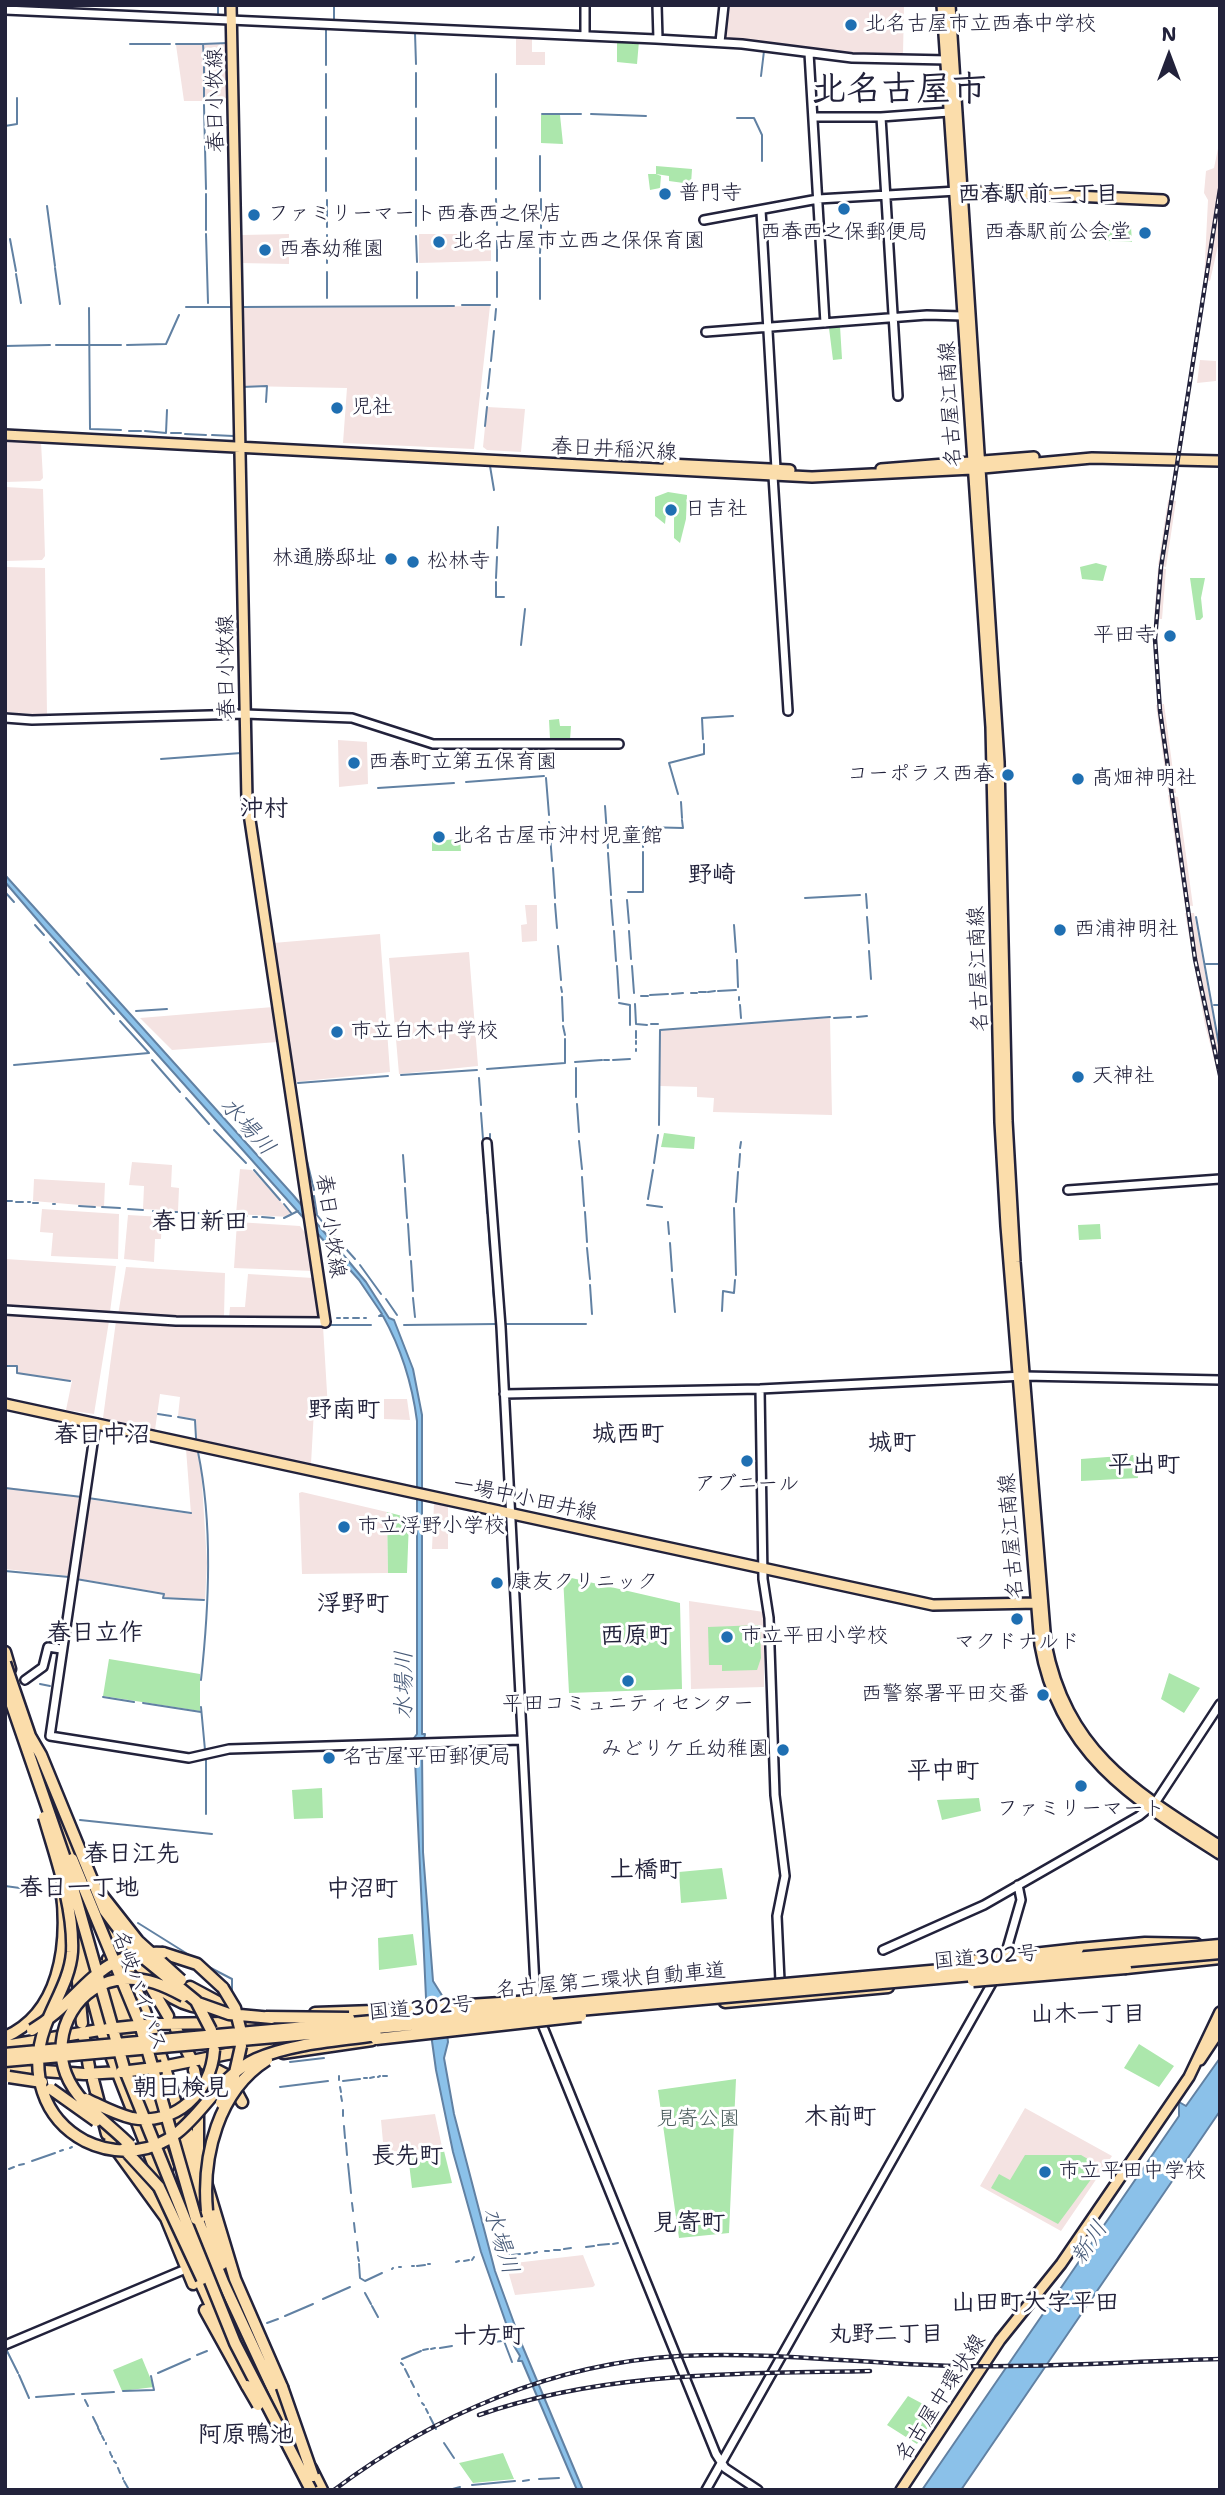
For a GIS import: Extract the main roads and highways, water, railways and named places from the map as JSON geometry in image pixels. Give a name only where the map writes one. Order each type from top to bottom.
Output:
[{"type":"highway","name":"名岐バイパス","points":[[5,1652],[71,1852],[205,2238],[272,2389],[321,2490]]},
{"type":"highway","points":[[5,1663],[124,2068],[228,2307],[321,2490]]},
{"type":"highway","name":"名岐バイパス","points":[[6,1692],[61,1866],[189,2225],[243,2355],[310,2490]]},
{"type":"highway","points":[[5,2077],[54,2085],[121,2115],[147,2119],[172,2113],[200,2092],[210,2073],[213,2039],[201,2007],[188,1992],[129,1945],[105,1911],[6,1692]]},
{"type":"highway","points":[[26,1736],[23,1749],[61,1866],[94,2005],[208,2302],[221,2328],[243,2355]]},
{"type":"highway","points":[[26,1736],[72,1859],[140,2024],[191,2221],[228,2326]]},
{"type":"highway","points":[[71,1852],[167,2020],[244,2013],[374,2011],[720,1990]]},
{"type":"highway","points":[[5,2041],[35,2018],[55,1981],[64,1922],[61,1866]]},
{"type":"highway","points":[[61,1866],[71,1929],[71,1956],[42,2036],[38,2074],[50,2108],[73,2133],[107,2149],[130,2151],[151,2147],[187,2126],[223,2084],[247,2064],[267,2055],[450,2024]]},
{"type":"highway","points":[[93,1884],[138,1941],[190,1987],[231,2009],[272,2018]]},
{"type":"highway","points":[[106,1888],[102,1908],[170,2082],[205,2238]]},
{"type":"highway","points":[[75,1931],[82,2023]]},
{"type":"highway","name":"国道302号","points":[[5,2041],[167,2020],[305,2023],[1169,1945],[1220,1943]]},
{"type":"highway","name":"名古屋第二環状自動車道","points":[[5,2054],[1220,1943]]},
{"type":"highway","points":[[878,1976],[973,1960],[1077,1949],[1169,1945]]},
{"type":"highway","points":[[5,2041],[41,2025],[100,1970],[128,1956],[154,1952],[172,1954],[197,1964],[211,1975],[232,2001],[241,2037],[234,2077],[210,2124],[204,2145],[201,2177],[209,2207]]},
{"type":"highway","name":"国道302号","points":[[5,2068],[89,2074],[119,2072],[192,2063],[299,2040],[450,2024],[1171,1963],[1220,1956]]},
{"type":"highway","name":"名古屋第二環状自動車道","points":[[5,2061],[1220,1956]]},
{"type":"highway","points":[[857,1986],[1019,1979],[1171,1963]]},
{"type":"highway","points":[[140,1969],[174,1999],[232,2014]]},
{"type":"highway","points":[[310,2490],[153,2178],[130,2145],[79,2097],[66,2074],[62,2059],[63,2033],[77,2004],[101,1985],[132,1979],[159,1984],[204,2006],[229,2014],[272,2018],[381,2017],[486,2011]]},
{"type":"highway","points":[[234,2054],[300,2052],[449,2029],[558,2020],[653,2004]]},
{"type":"highway","points":[[54,2036],[91,2023],[94,2018],[94,2005]]},
{"type":"highway","points":[[176,2029],[192,2063],[198,2089],[198,2156]]},
{"type":"highway","points":[[84,2038],[89,2074],[109,2137],[166,2218]]},
{"type":"highway","points":[[209,2207],[208,2156],[217,2126],[232,2096],[258,2066],[275,2056],[301,2048]]},
{"type":"highway","points":[[170,2082],[174,2072],[192,2063],[223,2073],[242,2102]]},
{"type":"highway","points":[[5,2077],[89,2074]]},
{"type":"highway","points":[[28,2080],[51,2089],[80,2107],[153,2178]]},
{"type":"highway","points":[[176,2105],[198,2156],[215,2243],[239,2306],[266,2351],[282,2387],[313,2476]]},
{"type":"highway","points":[[151,2158],[166,2218],[212,2326],[288,2457],[298,2467]]},
{"type":"main road","name":"春日小牧線","points":[[231,5],[248,810],[311,1213],[325,1322]]},
{"type":"main road","name":"名古屋江南線","points":[[942,5],[949,60],[998,750],[1007,1121],[1021,1376],[1038,1603],[1050,1662],[1075,1723],[1107,1765],[1125,1783],[1152,1806],[1220,1854]]},
{"type":"main road","name":"名古屋江南線","points":[[950,5],[949,112],[976,465]]},
{"type":"main road","points":[[957,191],[1163,200]]},
{"type":"main road","name":"春日井稲沢線","points":[[5,430],[240,445]]},
{"type":"main road","name":"春日井稲沢線","points":[[5,435],[835,477],[1107,452],[1220,455]]},
{"type":"main road","name":"春日井稲沢線","points":[[976,465],[1092,458],[1220,461]]},
{"type":"main road","name":"一場中小田井線","points":[[5,1404],[933,1605],[1038,1603]]},
{"type":"main road","name":"名古屋江南線","points":[[1152,1806],[1220,1846]]},
{"type":"main road","name":"名古屋中環状線","points":[[901,2490],[1000,2340],[1062,2264],[1189,2077],[1220,2011]]},
{"type":"main road","points":[[1189,2077],[1220,2030]]},
{"type":"water","points":[[5,875],[293,1195],[366,1282],[389,1318],[394,1320],[413,1369],[422,1415],[422,1734],[425,1734],[422,1752],[423,1852],[433,1981],[443,1997],[448,2042],[444,2058],[454,2114],[495,2271],[522,2345],[583,2490],[577,2490],[522,2361],[518,2361],[520,2356],[514,2346],[481,2252],[453,2152],[436,2070],[426,1998],[414,1738],[417,1734],[417,1421],[401,1354],[383,1316],[379,1316],[382,1314],[359,1280],[47,931],[5,882]]},
{"type":"water","points":[[1220,2058],[1220,2111],[961,2490],[922,2490],[1179,2116],[1179,2102],[1186,2106]]},
{"type":"waterway","points":[[218,5],[218,15]]},
{"type":"waterway","points":[[334,5],[334,19]]},
{"type":"waterway","points":[[326,29],[326,65]]},
{"type":"waterway","points":[[415,33],[416,64]]},
{"type":"waterway","points":[[204,60],[203,44],[228,43]]},
{"type":"waterway","points":[[130,44],[170,44]]},
{"type":"waterway","points":[[176,44],[203,44]]},
{"type":"waterway","points":[[761,76],[764,51]]},
{"type":"waterway","points":[[204,65],[204,101]]},
{"type":"waterway","points":[[416,73],[416,107]]},
{"type":"waterway","points":[[326,74],[326,108]]},
{"type":"waterway","points":[[496,74],[496,107]]},
{"type":"waterway","points":[[5,126],[17,124],[17,98]]},
{"type":"waterway","points":[[204,105],[206,189]]},
{"type":"waterway","points":[[542,114],[581,114]]},
{"type":"waterway","points":[[591,114],[646,116]]},
{"type":"waterway","points":[[326,117],[326,149]]},
{"type":"waterway","points":[[496,117],[496,148]]},
{"type":"waterway","points":[[416,118],[416,149]]},
{"type":"waterway","points":[[737,118],[754,118],[762,135],[762,161]]},
{"type":"waterway","points":[[540,156],[540,191]]},
{"type":"waterway","points":[[326,158],[326,191]]},
{"type":"waterway","points":[[416,158],[416,190]]},
{"type":"waterway","points":[[496,158],[496,189]]},
{"type":"waterway","points":[[206,194],[206,230]]},
{"type":"waterway","points":[[496,199],[497,225]]},
{"type":"waterway","points":[[541,199],[541,228]]},
{"type":"waterway","points":[[327,200],[327,227]]},
{"type":"waterway","points":[[416,200],[416,226]]},
{"type":"waterway","points":[[47,206],[55,266]]},
{"type":"waterway","points":[[206,234],[208,303]]},
{"type":"waterway","points":[[327,235],[327,263]]},
{"type":"waterway","points":[[540,253],[541,235]]},
{"type":"waterway","points":[[416,236],[417,262]]},
{"type":"waterway","points":[[497,236],[497,261]]},
{"type":"waterway","points":[[10,239],[16,271]]},
{"type":"waterway","points":[[540,258],[540,299]]},
{"type":"waterway","points":[[55,268],[60,304]]},
{"type":"waterway","points":[[327,272],[327,298]]},
{"type":"waterway","points":[[417,272],[417,298]]},
{"type":"waterway","points":[[497,272],[497,297]]},
{"type":"waterway","points":[[16,274],[21,303]]},
{"type":"waterway","points":[[462,305],[490,305]]},
{"type":"waterway","points":[[242,307],[454,306]]},
{"type":"waterway","points":[[186,307],[233,307]]},
{"type":"waterway","points":[[89,308],[90,429],[121,430]]},
{"type":"waterway","points":[[495,320],[496,309]]},
{"type":"waterway","points":[[127,345],[166,344],[179,315]]},
{"type":"waterway","points":[[491,361],[494,331]]},
{"type":"waterway","points":[[5,346],[50,345]]},
{"type":"waterway","points":[[56,345],[121,345]]},
{"type":"waterway","points":[[488,388],[490,369]]},
{"type":"waterway","points":[[242,387],[267,386],[266,402]]},
{"type":"waterway","points":[[487,399],[488,393]]},
{"type":"waterway","points":[[485,426],[487,407]]},
{"type":"waterway","points":[[145,431],[166,433],[167,410]]},
{"type":"waterway","points":[[129,431],[141,431]]},
{"type":"waterway","points":[[212,435],[233,436],[236,432]]},
{"type":"waterway","points":[[171,433],[181,433]]},
{"type":"waterway","points":[[185,434],[206,435]]},
{"type":"waterway","points":[[490,466],[494,490]]},
{"type":"waterway","points":[[497,548],[498,527]]},
{"type":"waterway","points":[[496,578],[497,557]]},
{"type":"waterway","points":[[496,582],[496,597],[504,597]]},
{"type":"waterway","points":[[521,645],[525,609]]},
{"type":"waterway","points":[[703,739],[702,718],[733,716]]},
{"type":"waterway","points":[[678,794],[669,763],[704,754],[704,744]]},
{"type":"waterway","points":[[544,750],[545,770]]},
{"type":"waterway","points":[[161,759],[241,753]]},
{"type":"waterway","points":[[466,782],[544,776]]},
{"type":"waterway","points":[[546,778],[549,815]]},
{"type":"waterway","points":[[378,788],[454,783]]},
{"type":"waterway","points":[[681,802],[682,818]]},
{"type":"waterway","points":[[605,806],[608,848]]},
{"type":"waterway","points":[[643,847],[643,827],[683,828],[682,820]]},
{"type":"waterway","points":[[549,822],[552,861]]},
{"type":"waterway","points":[[628,892],[643,892],[643,852]]},
{"type":"waterway","points":[[608,853],[611,895]]},
{"type":"waterway","points":[[553,868],[555,898]]},
{"type":"waterway","points":[[5,892],[14,902]]},
{"type":"waterway","points":[[866,894],[867,908]]},
{"type":"waterway","points":[[805,898],[860,895]]},
{"type":"waterway","points":[[611,900],[613,925]]},
{"type":"waterway","points":[[627,900],[629,923]]},
{"type":"waterway","points":[[555,904],[557,928]]},
{"type":"waterway","points":[[867,917],[869,943]]},
{"type":"waterway","points":[[1196,917],[1220,1051]]},
{"type":"waterway","points":[[35,925],[44,935]]},
{"type":"waterway","points":[[734,925],[736,952]]},
{"type":"waterway","points":[[614,931],[616,961]]},
{"type":"waterway","points":[[629,931],[631,959]]},
{"type":"waterway","points":[[50,942],[79,975]]},
{"type":"waterway","points":[[558,946],[561,980]]},
{"type":"waterway","points":[[869,951],[871,979]]},
{"type":"waterway","points":[[737,960],[738,987]]},
{"type":"waterway","points":[[1206,964],[1220,964]]},
{"type":"waterway","points":[[617,966],[619,998]]},
{"type":"waterway","points":[[632,966],[634,993]]},
{"type":"waterway","points":[[87,983],[114,1014]]},
{"type":"waterway","points":[[561,987],[562,992]]},
{"type":"waterway","points":[[718,991],[736,990]]},
{"type":"waterway","points":[[708,992],[715,991]]},
{"type":"waterway","points":[[699,992],[706,992]]},
{"type":"waterway","points":[[672,994],[683,993]]},
{"type":"waterway","points":[[691,993],[697,993]]},
{"type":"waterway","points":[[650,995],[668,994]]},
{"type":"waterway","points":[[641,996],[648,996]]},
{"type":"waterway","points":[[562,997],[563,1021]]},
{"type":"waterway","points":[[619,1003],[630,1005],[630,1025]]},
{"type":"waterway","points":[[635,1004],[636,1024],[647,1025]]},
{"type":"waterway","points":[[740,1005],[741,1018]]},
{"type":"waterway","points":[[1214,1005],[1220,1005]]},
{"type":"waterway","points":[[136,1011],[167,1009]]},
{"type":"waterway","points":[[857,1017],[867,1016]]},
{"type":"waterway","points":[[659,1125],[660,1030],[830,1017]]},
{"type":"waterway","points":[[834,1018],[851,1017]]},
{"type":"waterway","points":[[120,1021],[149,1053]]},
{"type":"waterway","points":[[651,1024],[658,1024]]},
{"type":"waterway","points":[[563,1026],[565,1035]]},
{"type":"waterway","points":[[636,1031],[636,1038]]},
{"type":"waterway","points":[[487,1069],[565,1063],[565,1039]]},
{"type":"waterway","points":[[14,1065],[149,1053]]},
{"type":"waterway","points":[[613,1060],[630,1059]]},
{"type":"waterway","points":[[152,1060],[180,1092]]},
{"type":"waterway","points":[[575,1062],[602,1060]]},
{"type":"waterway","points":[[604,1060],[609,1060]]},
{"type":"waterway","points":[[576,1068],[576,1097]]},
{"type":"waterway","points":[[401,1075],[477,1070]]},
{"type":"waterway","points":[[298,1083],[388,1076]]},
{"type":"waterway","points":[[479,1078],[481,1105]]},
{"type":"waterway","points":[[186,1098],[209,1124]]},
{"type":"waterway","points":[[577,1104],[579,1132]]},
{"type":"waterway","points":[[481,1113],[483,1139]]},
{"type":"waterway","name":"水場川","points":[[214,1130],[246,1163]]},
{"type":"waterway","points":[[490,1134],[490,1139]]},
{"type":"waterway","points":[[654,1163],[658,1135]]},
{"type":"waterway","points":[[579,1141],[582,1169]]},
{"type":"waterway","points":[[740,1148],[741,1142]]},
{"type":"waterway","points":[[491,1148],[493,1175]]},
{"type":"waterway","points":[[484,1149],[485,1176]]},
{"type":"waterway","points":[[739,1167],[740,1154]]},
{"type":"waterway","points":[[403,1155],[405,1182]]},
{"type":"waterway","points":[[307,1161],[314,1190]]},
{"type":"waterway","name":"水場川","points":[[254,1170],[280,1200]]},
{"type":"waterway","points":[[648,1199],[653,1170]]},
{"type":"waterway","points":[[736,1202],[738,1172]]},
{"type":"waterway","points":[[582,1177],[584,1206]]},
{"type":"waterway","points":[[486,1183],[487,1213]]},
{"type":"waterway","points":[[405,1188],[407,1218]]},
{"type":"waterway","points":[[314,1196],[317,1215],[324,1224]]},
{"type":"waterway","points":[[5,1201],[12,1201]]},
{"type":"waterway","points":[[16,1202],[23,1202]]},
{"type":"waterway","points":[[33,1203],[38,1203]]},
{"type":"waterway","points":[[284,1204],[292,1214]]},
{"type":"waterway","points":[[647,1205],[662,1207]]},
{"type":"waterway","points":[[79,1206],[95,1207]]},
{"type":"waterway","points":[[102,1207],[120,1208]]},
{"type":"waterway","points":[[734,1208],[736,1275]]},
{"type":"waterway","points":[[128,1209],[143,1210]]},
{"type":"waterway","points":[[153,1211],[167,1212]]},
{"type":"waterway","points":[[284,1218],[298,1211]]},
{"type":"waterway","points":[[173,1212],[178,1212]]},
{"type":"waterway","points":[[181,1212],[193,1213]]},
{"type":"waterway","points":[[585,1212],[587,1242]]},
{"type":"waterway","points":[[197,1213],[213,1214]]},
{"type":"waterway","points":[[217,1215],[229,1215]]},
{"type":"waterway","points":[[237,1216],[247,1216]]},
{"type":"waterway","points":[[262,1217],[274,1218]]},
{"type":"waterway","points":[[488,1217],[490,1250]]},
{"type":"waterway","points":[[497,1217],[499,1248]]},
{"type":"waterway","points":[[668,1222],[669,1234]]},
{"type":"waterway","points":[[408,1224],[410,1255]]},
{"type":"waterway","points":[[329,1230],[355,1259]]},
{"type":"waterway","points":[[670,1243],[672,1271]]},
{"type":"waterway","points":[[587,1248],[590,1279]]},
{"type":"waterway","points":[[491,1254],[494,1280]]},
{"type":"waterway","points":[[411,1261],[413,1291]]},
{"type":"waterway","points":[[360,1265],[381,1294]]},
{"type":"waterway","points":[[672,1279],[675,1312]]},
{"type":"waterway","points":[[722,1311],[723,1291],[734,1293],[735,1280]]},
{"type":"waterway","points":[[590,1285],[592,1314]]},
{"type":"waterway","points":[[493,1290],[496,1316]]},
{"type":"waterway","points":[[413,1298],[415,1317]]},
{"type":"waterway","points":[[386,1299],[397,1315]]},
{"type":"waterway","points":[[353,1318],[359,1318]]},
{"type":"waterway","points":[[177,1324],[297,1325]]},
{"type":"waterway","points":[[404,1325],[496,1324]]},
{"type":"waterway","points":[[505,1324],[586,1324]]},
{"type":"waterway","points":[[327,1325],[371,1325]]},
{"type":"waterway","points":[[5,1366],[17,1366],[17,1373],[70,1381]]},
{"type":"waterway","points":[[158,1414],[171,1416]]},
{"type":"waterway","points":[[178,1417],[195,1420],[196,1438]]},
{"type":"waterway","points":[[198,1452],[208,1537],[206,1623],[201,1680]]},
{"type":"waterway","points":[[5,1488],[82,1497]]},
{"type":"waterway","points":[[88,1498],[191,1513]]},
{"type":"waterway","points":[[5,1571],[69,1577]]},
{"type":"waterway","points":[[76,1579],[164,1594],[163,1598],[204,1600]]},
{"type":"waterway","points":[[40,1684],[50,1686]]},
{"type":"waterway","points":[[103,1697],[134,1702]]},
{"type":"waterway","points":[[143,1703],[201,1712]]},
{"type":"waterway","points":[[201,1707],[205,1750]]},
{"type":"waterway","points":[[206,1814],[206,1758],[223,1754]]},
{"type":"waterway","points":[[80,1820],[212,1834]]},
{"type":"waterway","points":[[5,1886],[42,1891]]},
{"type":"waterway","points":[[53,1890],[58,1908]]},
{"type":"waterway","points":[[138,1923],[194,1958]]},
{"type":"waterway","points":[[207,1966],[232,1979],[232,1992]]},
{"type":"waterway","points":[[290,2062],[324,2058]]},
{"type":"waterway","points":[[370,2078],[374,2077]]},
{"type":"waterway","points":[[343,2081],[360,2079]]},
{"type":"waterway","points":[[280,2087],[328,2081]]},
{"type":"waterway","points":[[340,2087],[341,2092]]},
{"type":"waterway","points":[[341,2096],[342,2101]]},
{"type":"waterway","points":[[343,2110],[343,2116]]},
{"type":"waterway","points":[[344,2126],[345,2138]]},
{"type":"waterway","points":[[346,2143],[347,2155]]},
{"type":"waterway","points":[[32,2161],[55,2153]]},
{"type":"waterway","points":[[19,2165],[24,2164]]},
{"type":"waterway","points":[[348,2164],[351,2193]]},
{"type":"waterway","points":[[9,2169],[14,2167]]},
{"type":"waterway","points":[[352,2203],[353,2211]]},
{"type":"waterway","points":[[354,2223],[355,2232]]},
{"type":"waterway","points":[[357,2242],[358,2251]]},
{"type":"waterway","points":[[613,2244],[618,2243]]},
{"type":"waterway","points":[[598,2245],[609,2244]]},
{"type":"waterway","points":[[586,2247],[594,2246]]},
{"type":"waterway","points":[[564,2249],[571,2248]]},
{"type":"waterway","points":[[554,2250],[560,2250]]},
{"type":"waterway","name":"水場川","points":[[525,2254],[530,2253]]},
{"type":"waterway","name":"水場川","points":[[512,2255],[520,2254]]},
{"type":"waterway","name":"水場川","points":[[504,2256],[509,2255]]},
{"type":"waterway","points":[[358,2257],[359,2261]]},
{"type":"waterway","points":[[464,2261],[469,2260]]},
{"type":"waterway","points":[[359,2264],[360,2278],[365,2281],[382,2273]]},
{"type":"waterway","points":[[417,2266],[425,2265]]},
{"type":"waterway","points":[[323,2299],[350,2287]]},
{"type":"waterway","points":[[365,2293],[371,2304]]},
{"type":"waterway","points":[[285,2316],[313,2304]]},
{"type":"waterway","points":[[372,2306],[378,2317]]},
{"type":"waterway","points":[[267,2323],[278,2319]]},
{"type":"waterway","points":[[494,2342],[502,2341]]},
{"type":"waterway","points":[[504,2341],[512,2362]]},
{"type":"waterway","points":[[440,2348],[452,2346]]},
{"type":"waterway","points":[[431,2349],[435,2348]]},
{"type":"waterway","points":[[6,2349],[18,2373]]},
{"type":"waterway","points":[[423,2350],[428,2349]]},
{"type":"waterway","points":[[197,2355],[207,2351]]},
{"type":"waterway","points":[[402,2359],[421,2351]]},
{"type":"waterway","points":[[158,2373],[190,2359]]},
{"type":"waterway","points":[[405,2369],[409,2377]]},
{"type":"waterway","points":[[19,2375],[29,2398]]},
{"type":"waterway","points":[[123,2391],[154,2390],[151,2376]]},
{"type":"waterway","points":[[411,2381],[414,2387]]},
{"type":"waterway","points":[[82,2394],[114,2392]]},
{"type":"waterway","points":[[36,2397],[74,2394]]},
{"type":"waterway","points":[[85,2400],[88,2406]]},
{"type":"waterway","points":[[426,2409],[428,2413]]},
{"type":"waterway","points":[[93,2417],[98,2427]]},
{"type":"waterway","points":[[430,2417],[436,2429]]},
{"type":"waterway","points":[[98,2428],[101,2434]]},
{"type":"waterway","points":[[102,2436],[104,2440]]},
{"type":"waterway","points":[[444,2443],[454,2458]]},
{"type":"waterway","points":[[118,2468],[120,2473]]},
{"type":"waterway","points":[[539,2479],[559,2478]]},
{"type":"waterway","points":[[523,2481],[529,2480]]},
{"type":"waterway","points":[[124,2481],[128,2488]]},
{"type":"waterway","points":[[472,2485],[515,2481]]},
{"type":"waterway","points":[[449,2490],[460,2487]]},
{"type":"railway","points":[[1220,189],[1161,567],[1155,639],[1160,711],[1195,959],[1220,1075]]},
{"type":"railway","points":[[334,2490],[372,2463],[454,2416],[542,2382],[587,2369],[633,2361],[680,2356],[748,2355],[988,2366],[1220,2359]]},
{"type":"railway","points":[[479,2415],[575,2390],[624,2383],[722,2375],[870,2371]]},
{"type":"place","name":"北名古屋市立西春中学校","points":[[851,25]]},
{"type":"place","name":"普門寺","points":[[665,194]]},
{"type":"place","name":"西春西之保郵便局","points":[[844,209]]},
{"type":"place","name":"ファミリーマート西春西之保店","points":[[254,215]]},
{"type":"place","name":"西春駅前公会堂","points":[[1145,233]]},
{"type":"place","name":"北名古屋市立西之保保育園","points":[[439,242]]},
{"type":"place","name":"西春幼稚園","points":[[265,250]]},
{"type":"place","name":"児社","points":[[337,408]]},
{"type":"place","name":"日吉社","points":[[671,510]]},
{"type":"place","name":"林通勝邸址","points":[[391,559]]},
{"type":"place","name":"松林寺","points":[[413,562]]},
{"type":"place","name":"平田寺","points":[[1170,636]]},
{"type":"place","name":"西春町立第五保育園","points":[[354,763]]},
{"type":"place","name":"コーポラス西春","points":[[1008,775]]},
{"type":"place","name":"髙畑神明社","points":[[1078,779]]},
{"type":"place","name":"北名古屋市沖村児童館","points":[[439,837]]},
{"type":"place","name":"西浦神明社","points":[[1060,930]]},
{"type":"place","name":"市立白木中学校","points":[[337,1032]]},
{"type":"place","name":"天神社","points":[[1078,1077]]},
{"type":"place","name":"アブニール","points":[[747,1461]]},
{"type":"place","name":"市立浮野小学校","points":[[344,1527]]},
{"type":"place","name":"康友クリニック","points":[[497,1583]]},
{"type":"place","name":"マクドナルド","points":[[1017,1619]]},
{"type":"place","name":"市立平田小学校","points":[[727,1637]]},
{"type":"place","name":"平田コミュニティセンター","points":[[628,1681]]},
{"type":"place","name":"西警察署平田交番","points":[[1043,1695]]},
{"type":"place","name":"みどりケ丘幼稚園","points":[[783,1750]]},
{"type":"place","name":"名古屋平田郵便局","points":[[329,1758]]},
{"type":"place","name":"ファミリーマート","points":[[1081,1786]]},
{"type":"place","name":"市立平田中学校","points":[[1045,2172]]},
{"type":"district","name":"北名古屋市","points":[[899,91]]},
{"type":"district","name":"西春駅前二丁目","points":[[1038,195]]},
{"type":"district","name":"沖村","points":[[264,810]]},
{"type":"district","name":"野崎","points":[[712,876]]},
{"type":"district","name":"春日新田","points":[[200,1223]]},
{"type":"district","name":"野南町","points":[[344,1411]]},
{"type":"district","name":"城西町","points":[[628,1435]]},
{"type":"district","name":"春日中沼","points":[[102,1436]]},
{"type":"district","name":"城町","points":[[892,1444]]},
{"type":"district","name":"平出町","points":[[1144,1466]]},
{"type":"district","name":"浮野町","points":[[353,1605]]},
{"type":"district","name":"春日立作","points":[[95,1634]]},
{"type":"district","name":"西原町","points":[[636,1637]]},
{"type":"district","name":"平中町","points":[[943,1772]]},
{"type":"district","name":"春日江先","points":[[132,1855]]},
{"type":"district","name":"上橋町","points":[[646,1871]]},
{"type":"district","name":"春日一丁地","points":[[79,1889]]},
{"type":"district","name":"中沼町","points":[[362,1890]]},
{"type":"district","name":"山木一丁目","points":[[1088,2015]]},
{"type":"district","name":"朝日検見","points":[[181,2089]]},
{"type":"district","name":"木前町","points":[[840,2118]]},
{"type":"district","name":"長先町","points":[[407,2157]]},
{"type":"district","name":"見寄町","points":[[689,2224]]},
{"type":"district","name":"山田町大字平田","points":[[1035,2304]]},
{"type":"district","name":"丸野二丁目","points":[[886,2335]]},
{"type":"district","name":"十方町","points":[[489,2337]]},
{"type":"district","name":"阿原鴨池","points":[[246,2436]]},
{"type":"park label","name":"見寄公園","points":[[698,2120]]},
{"type":"water label","name":"新川","points":[[1090,2243]]}]
